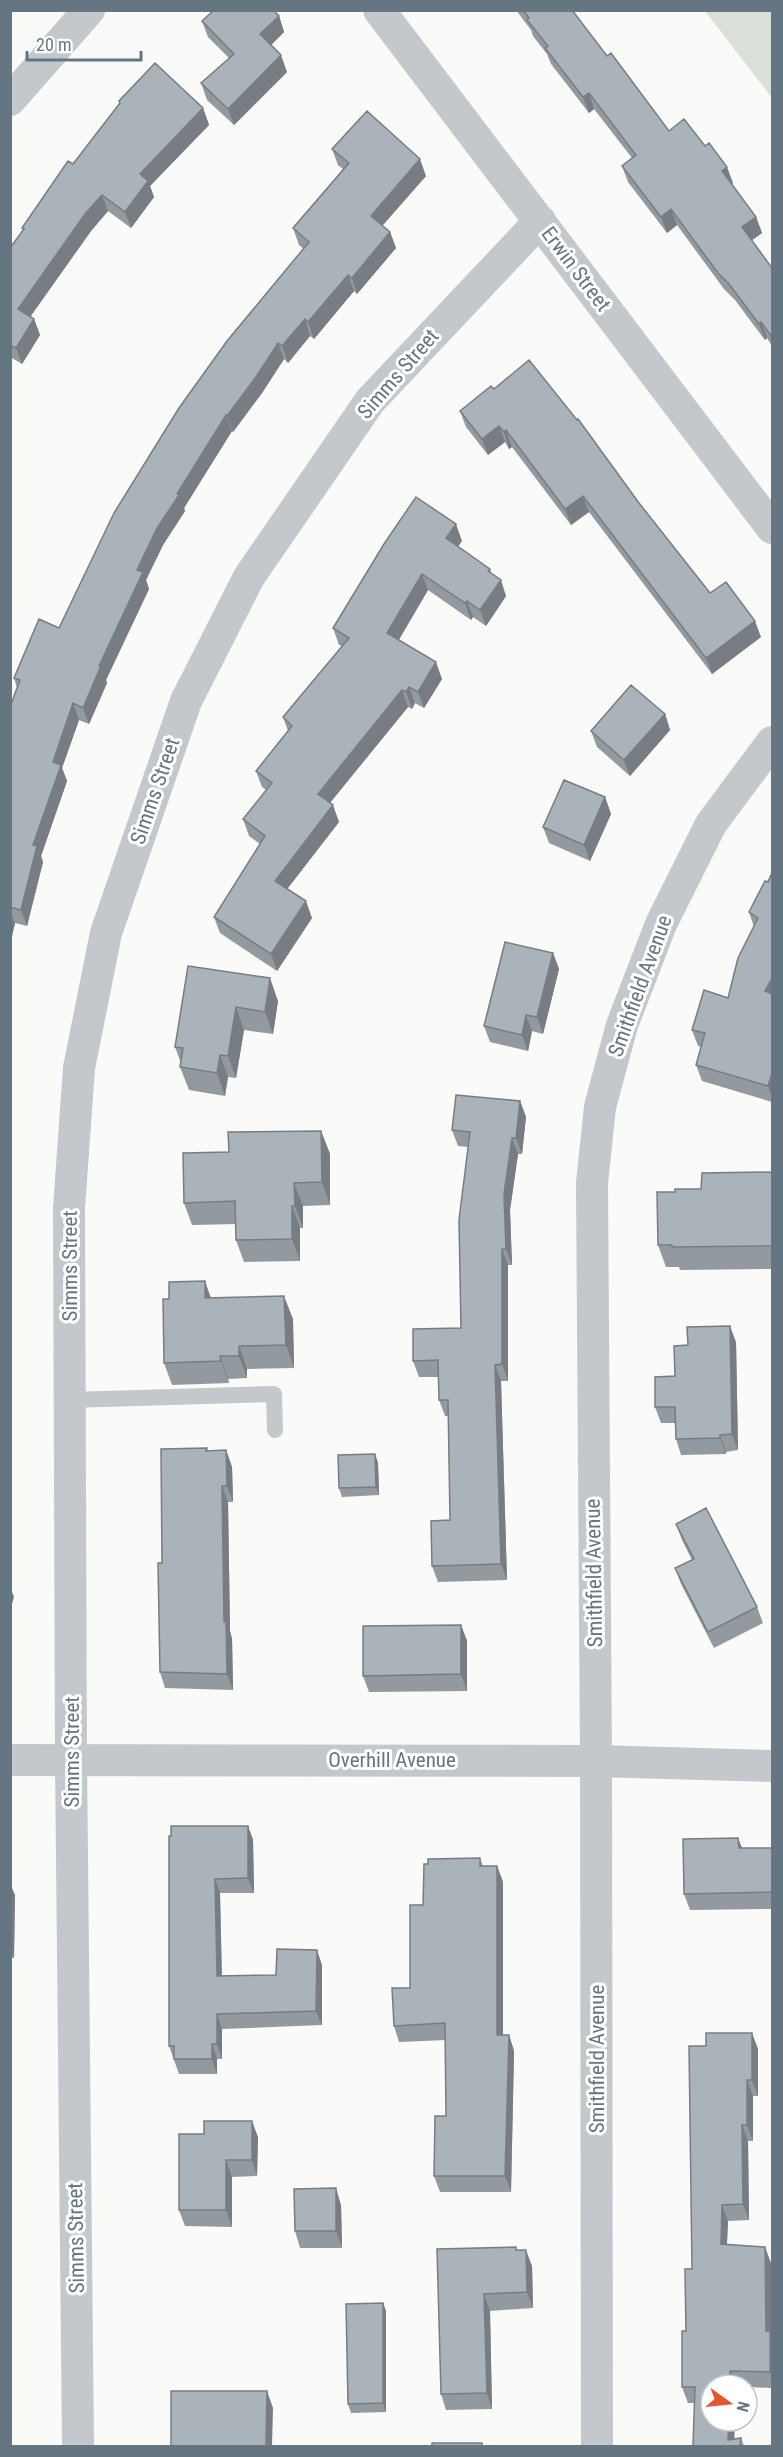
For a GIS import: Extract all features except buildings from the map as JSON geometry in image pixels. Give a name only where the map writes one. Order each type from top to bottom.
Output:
[{"type":"street","points":[[10,100],[89,10]]},
{"type":"street","name":"Erwin Street","points":[[379,10],[772,528]]},
{"type":"street","name":"Simms Street","points":[[78,2446],[71,1759],[69,1208],[80,1068],[106,933],[186,701],[249,577],[370,401],[540,221]]},
{"type":"street","name":"Smithfield Avenue","points":[[597,2446],[592,1183],[600,1107],[622,1025],[661,924],[711,824],[772,742]]},
{"type":"street","name":"Overhill Avenue","points":[[10,1761],[71,1759],[596,1761],[772,1766]]},
{"type":"lane","points":[[70,1400],[274,1394],[275,1430]]},
{"type":"shaded area","points":[[705,11],[772,11],[772,98]]}]
